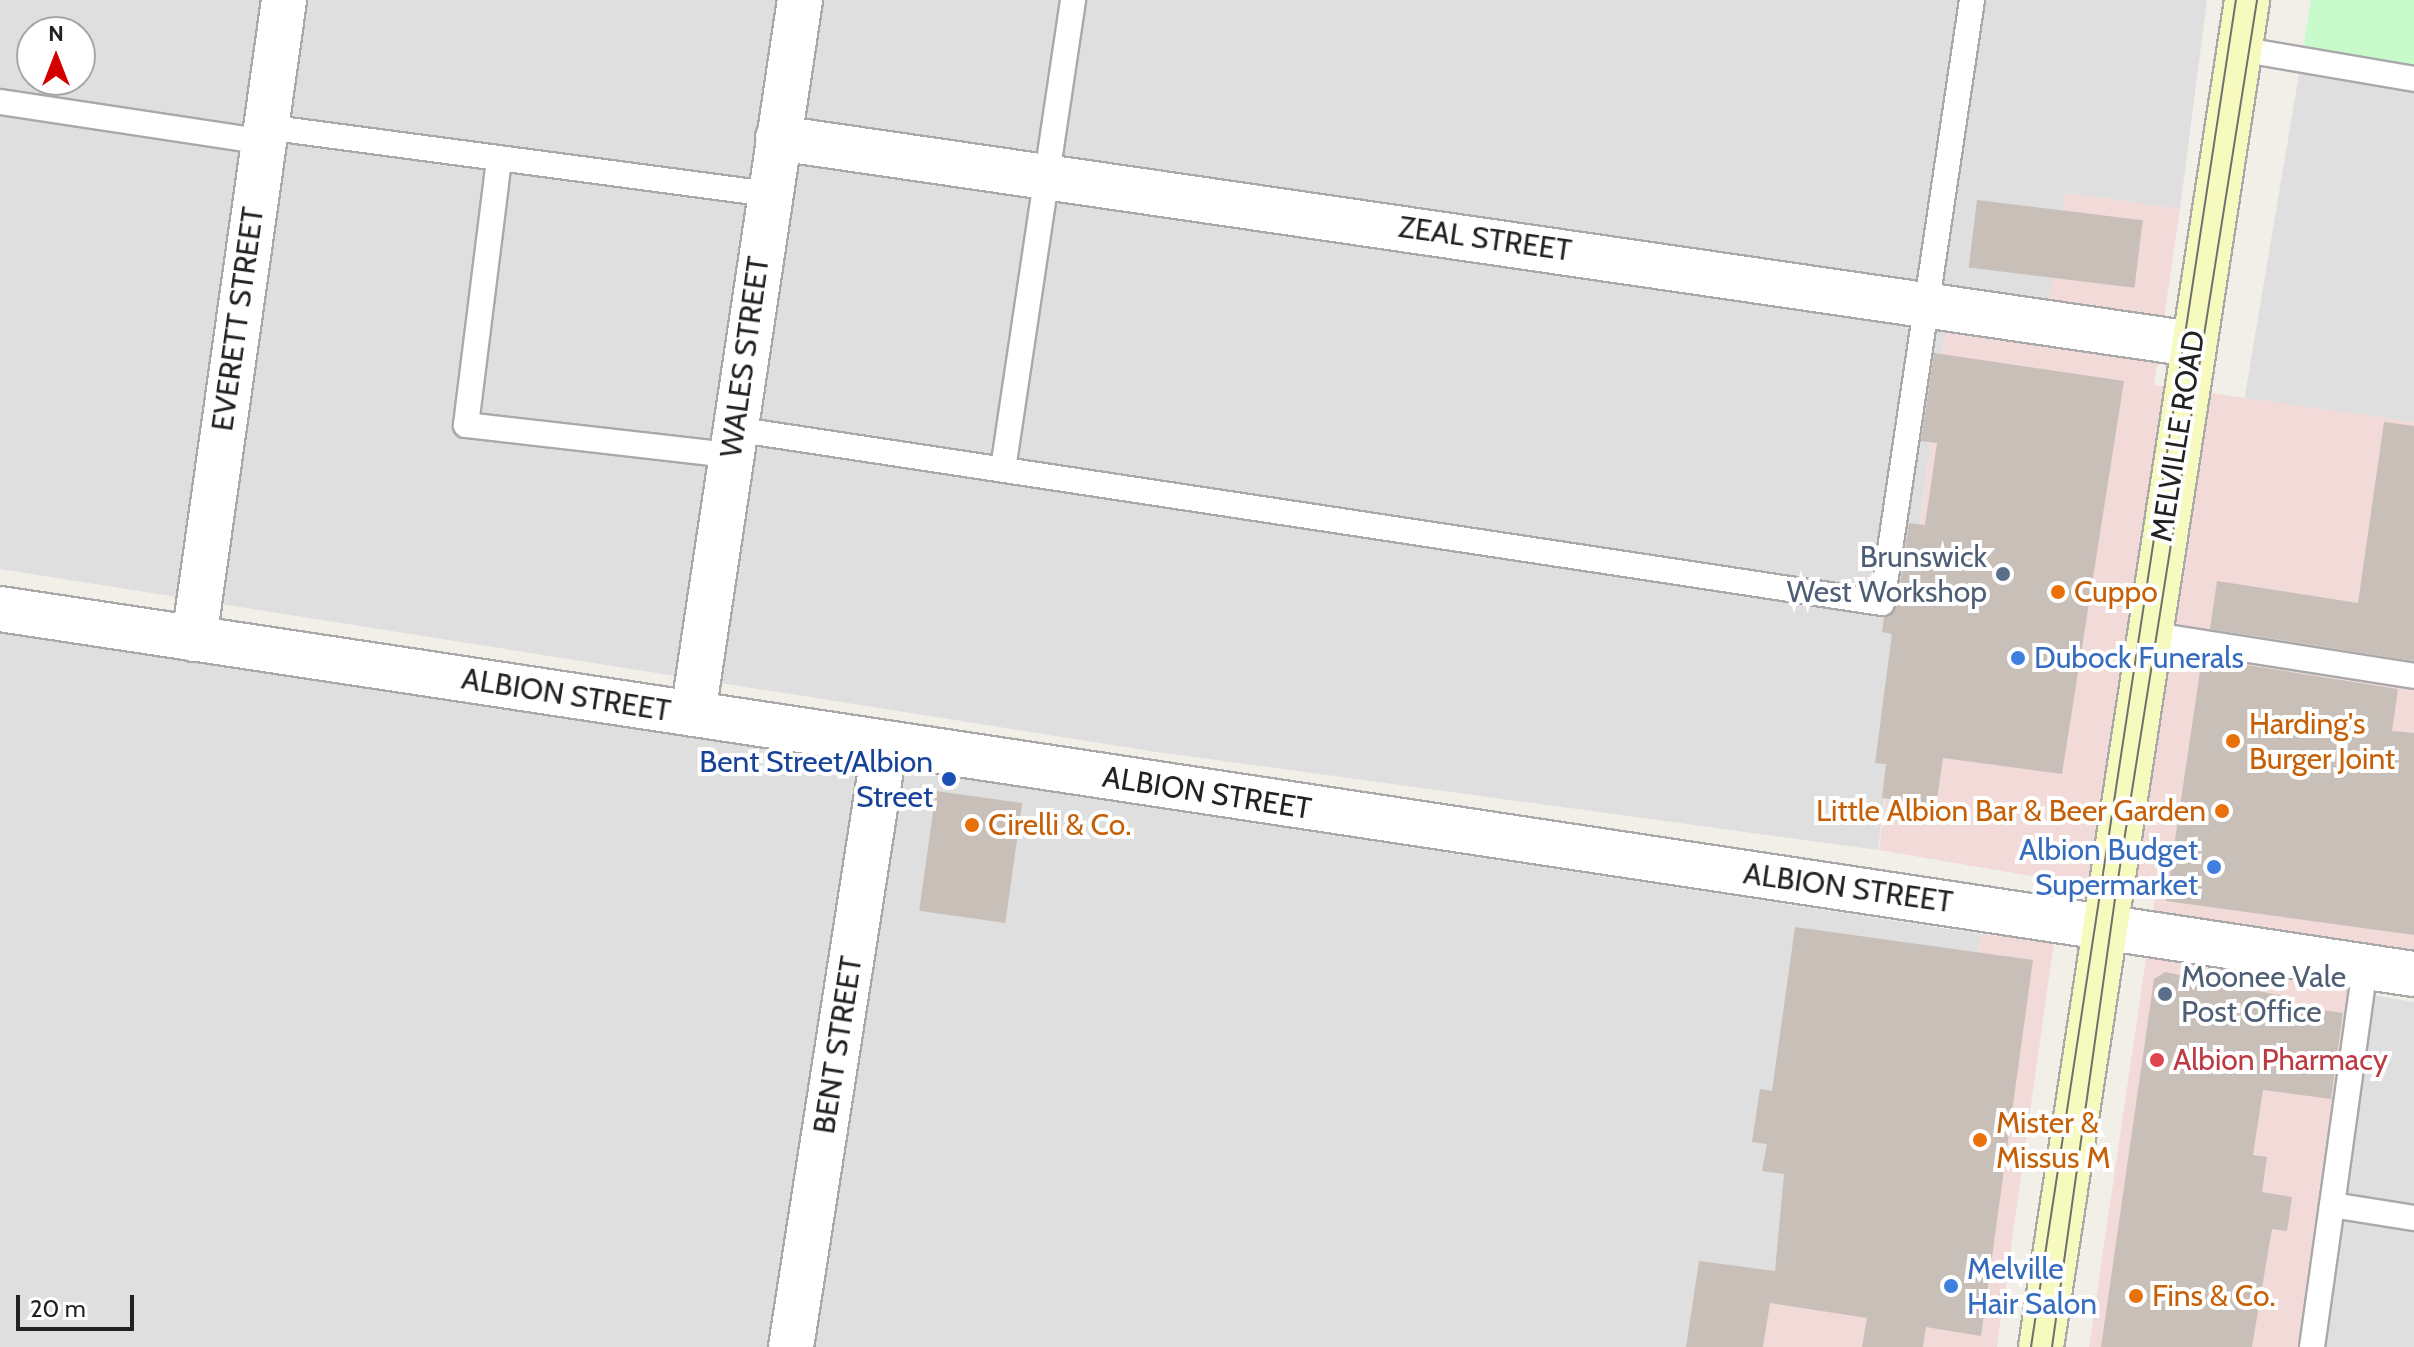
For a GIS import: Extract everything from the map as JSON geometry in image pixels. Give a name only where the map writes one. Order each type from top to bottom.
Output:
[{"type":"main road","name":"MELVILLE ROAD","points":[[2041,1347],[2101,927],[2247,0]]},
{"type":"street","name":"EVERETT STREET","points":[[194,639],[284,0]]},
{"type":"street","name":"WALES STREET","points":[[693,714],[800,0]]},
{"type":"street","name":"ZEAL STREET","points":[[778,138],[2192,344]]},
{"type":"street","name":"ALBION STREET","points":[[0,609],[2414,974]]},
{"type":"street","name":"BENT STREET","points":[[791,1347],[885,743]]},
{"type":"lane","points":[[1003,469],[1073,0]]},
{"type":"lane","points":[[499,160],[466,425],[732,442],[1003,469],[1882,603],[1972,0]]},
{"type":"lane","points":[[2239,49],[2414,79]]},
{"type":"lane","points":[[0,102],[769,194]]},
{"type":"lane","points":[[2147,634],[2414,676]]},
{"type":"lane","points":[[2312,1347],[2365,967]]},
{"type":"lane","points":[[2332,1205],[2414,1218]]},
{"type":"shaded area","points":[[0,0],[2207,0],[2180,209],[2066,193],[2042,347],[1945,333],[1878,850],[1150,751],[0,569]]},
{"type":"shaded area","points":[[2414,0],[2414,422],[2244,401],[2302,56]]},
{"type":"shaded area","points":[[2066,193],[2180,209],[2154,385],[2414,422],[2414,955],[2366,948],[2309,1347],[2089,1347],[2155,897],[1879,850],[1945,333],[2042,346]]},
{"type":"shaded area","points":[[0,632],[1981,934],[1924,1326],[1699,1262],[1686,1347],[0,1347]]},
{"type":"shaded area","points":[[1981,934],[2054,942],[1997,1347],[1686,1347],[1699,1261],[1775,1271],[1924,1326]]},
{"type":"shaded area","points":[[2360,993],[2414,1002],[2414,1347],[2309,1347]]},
{"type":"green space","points":[[2311,0],[2414,0],[2414,73],[2302,56]]},
{"type":"building","points":[[1977,200],[2143,220],[2134,288],[1969,267]]},
{"type":"building","points":[[1934,353],[2124,381],[2062,774],[1943,758],[1936,806],[1882,798],[1886,764],[1875,763],[1892,634],[1882,632],[1884,617],[1897,605],[1909,523],[1925,525],[1937,443],[1921,441]]},
{"type":"building","points":[[2384,422],[2414,426],[2414,661],[2210,629],[2217,581],[2358,603]]},
{"type":"building","points":[[2202,658],[2398,689],[2392,731],[2414,733],[2414,935],[2166,901]]},
{"type":"building","points":[[936,791],[1022,803],[1005,923],[919,911]]},
{"type":"building","points":[[1795,927],[2033,960],[1981,1336],[1926,1327],[1923,1347],[1862,1347],[1867,1318],[1770,1303],[1763,1347],[1686,1347],[1699,1261],[1775,1271],[1784,1174],[1762,1171],[1767,1144],[1752,1142],[1760,1089],[1772,1091]]},
{"type":"building","points":[[2165,972],[2283,996],[2281,1004],[2343,1013],[2331,1099],[2263,1090],[2253,1155],[2267,1157],[2262,1192],[2292,1197],[2287,1231],[2272,1229],[2252,1347],[2101,1347],[2154,979]]},
{"type":"tram line","points":[[2031,1347],[2236,0]]},
{"type":"tram line","points":[[2052,1347],[2115,898],[2257,0]]},
{"type":"place","name":"Brunswick West Workshop","points":[[2003,574]]},
{"type":"place","name":"Cuppo","points":[[2058,592]]},
{"type":"place","name":"Dubock Funerals","points":[[2018,658]]},
{"type":"place","name":"Harding's Burger Joint","points":[[2233,741]]},
{"type":"place","name":"Bent Street/Albion Street","points":[[949,779]]},
{"type":"place","name":"Little Albion Bar & Beer Garden","points":[[2222,811]]},
{"type":"place","name":"Cirelli & Co.","points":[[972,825]]},
{"type":"place","name":"Albion Budget Supermarket","points":[[2214,867]]},
{"type":"place","name":"Moonee Vale Post Office","points":[[2165,994]]},
{"type":"place","name":"Albion Pharmacy","points":[[2157,1060]]},
{"type":"place","name":"Mister & Missus M","points":[[1980,1140]]},
{"type":"place","name":"Melville Hair Salon","points":[[1951,1286]]},
{"type":"place","name":"Fins & Co.","points":[[2136,1296]]}]
